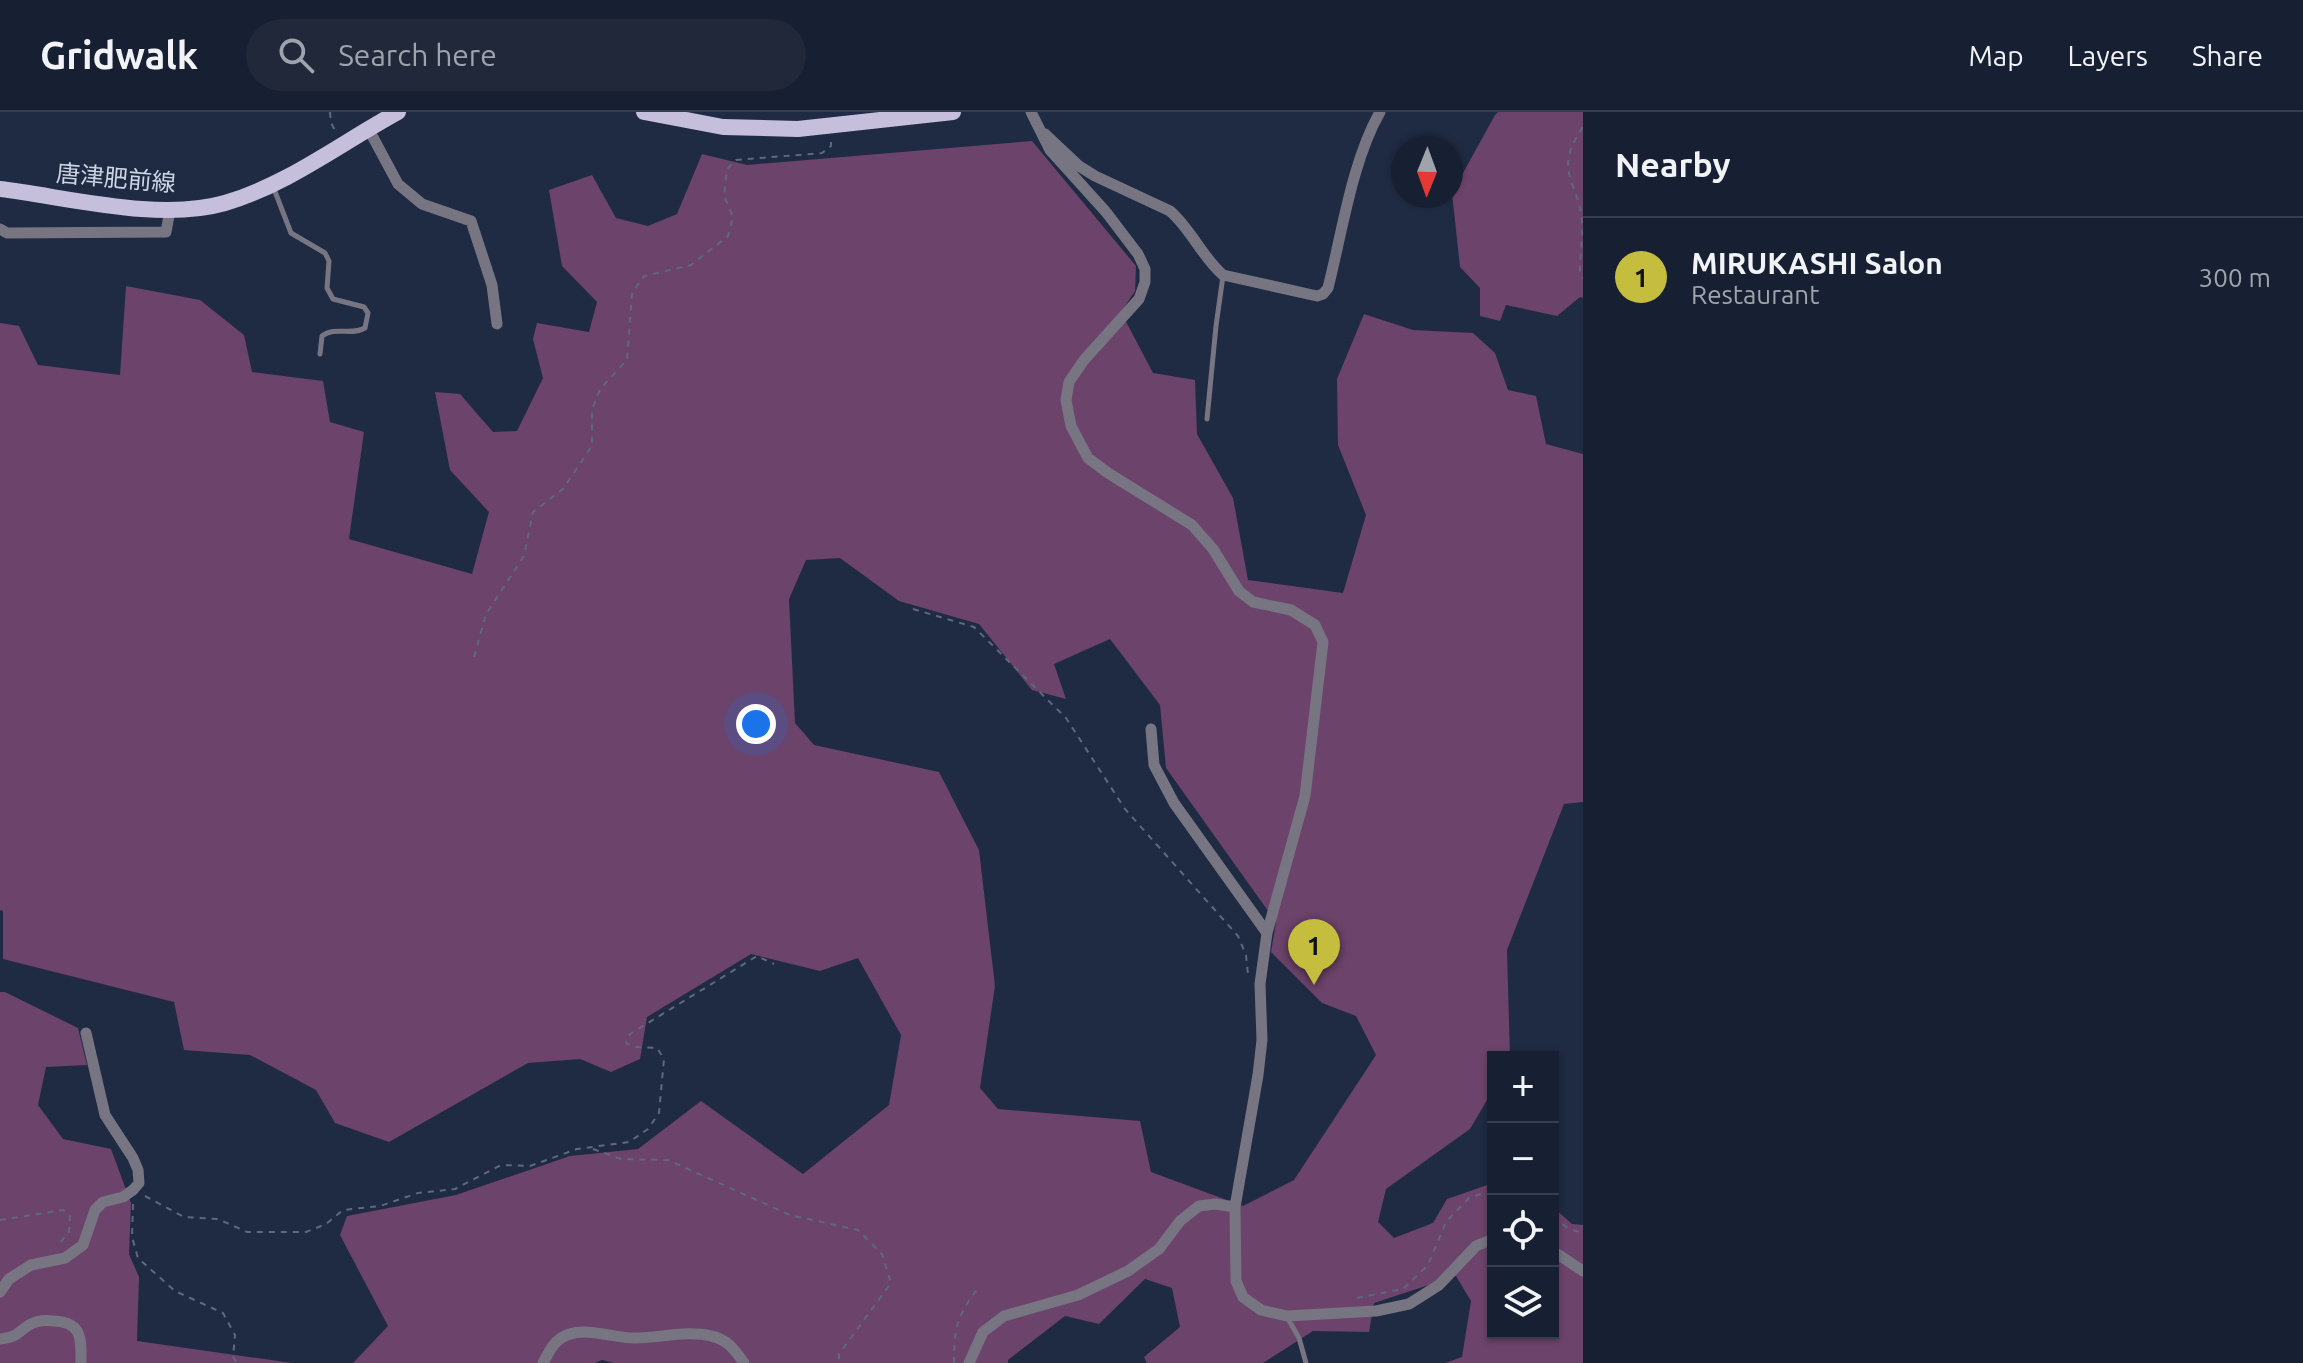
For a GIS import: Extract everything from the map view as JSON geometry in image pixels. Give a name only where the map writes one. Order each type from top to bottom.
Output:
[{"type":"main road","name":"唐津肥前線","points":[[1,186],[108,205],[170,210],[223,204],[273,184],[398,112]]},
{"type":"main road","points":[[644,112],[723,127],[798,129],[953,112]]},
{"type":"street","points":[[1031,112],[1050,150],[1106,212],[1138,254],[1145,269],[1145,282],[1139,299],[1084,360],[1069,382],[1066,400],[1071,426],[1088,458],[1192,525],[1213,549],[1239,591],[1253,602],[1291,610],[1315,625],[1323,642],[1305,796],[1267,933],[1260,984],[1262,1040],[1235,1207],[1236,1281],[1243,1297],[1261,1310],[1287,1316],[1376,1311],[1409,1304],[1439,1285],[1476,1246],[1487,1241]]},
{"type":"street","points":[[1036,125],[1079,166],[1170,211],[1223,275],[1317,296],[1328,288],[1360,157],[1368,133],[1380,112]]},
{"type":"street","points":[[368,128],[398,184],[422,204],[471,221],[492,285],[497,324]]},
{"type":"street","points":[[0,229],[7,233],[166,232],[170,210]]},
{"type":"street","points":[[1151,729],[1154,765],[1174,803],[1267,933]]},
{"type":"street","points":[[0,1292],[9,1279],[31,1265],[65,1258],[83,1245],[95,1210],[103,1202],[123,1197],[139,1183],[133,1158],[105,1115],[86,1033]]},
{"type":"street","points":[[969,1363],[983,1332],[1004,1316],[1078,1295],[1128,1271],[1159,1249],[1180,1221],[1199,1206],[1215,1204],[1235,1207]]},
{"type":"street","points":[[1559,1255],[1583,1271]]},
{"type":"street","points":[[0,1339],[18,1336],[30,1324],[45,1320],[65,1321],[75,1327],[81,1339],[81,1363]]},
{"type":"street","points":[[543,1363],[553,1345],[565,1336],[581,1332],[634,1338],[688,1334],[712,1336],[733,1346],[744,1363]]},
{"type":"lane","points":[[273,184],[291,233],[325,253],[329,261],[327,288],[333,299],[364,307],[368,313],[365,328],[359,331],[330,330],[322,336],[320,354]]},
{"type":"lane","points":[[1207,419],[1223,275]]},
{"type":"lane","points":[[1287,1316],[1299,1338],[1306,1363]]},
{"type":"path","points":[[330,112],[331,123],[343,143]]},
{"type":"path","points":[[474,657],[486,614],[524,556],[533,512],[563,489],[592,446],[592,410],[600,389],[627,360],[632,293],[644,276],[691,265],[728,236],[733,217],[724,195],[727,169],[736,160],[822,153],[831,146],[833,125]]},
{"type":"path","points":[[1583,127],[1571,144],[1567,166],[1582,220],[1580,271],[1583,278]]},
{"type":"path","points":[[913,609],[974,627],[1066,718],[1125,809],[1238,936],[1246,955],[1249,983],[1260,984]]},
{"type":"path","points":[[237,1363],[233,1357],[235,1335],[223,1313],[175,1291],[138,1258],[132,1237],[133,1190],[184,1217],[218,1219],[247,1232],[306,1232],[326,1224],[343,1210],[380,1206],[418,1193],[455,1189],[501,1165],[530,1166],[577,1149],[629,1142],[648,1129],[659,1113],[664,1059],[657,1048],[634,1047],[626,1043],[630,1034],[757,956],[774,964]]},
{"type":"path","points":[[592,1148],[621,1159],[668,1160],[790,1215],[858,1230],[882,1254],[891,1283],[839,1354],[839,1363]]},
{"type":"path","points":[[1345,1301],[1403,1289],[1428,1265],[1446,1222],[1469,1198],[1487,1192]]},
{"type":"path","points":[[0,1220],[63,1210],[70,1216],[69,1232],[58,1245]]},
{"type":"path","points":[[1559,1222],[1569,1229],[1583,1233]]},
{"type":"path","points":[[954,1363],[954,1339],[963,1308],[979,1287]]},
{"type":"shaded area","points":[[1498,112],[1583,112],[1583,298],[1580,297],[1557,316],[1506,305],[1500,321],[1480,316],[1480,288],[1460,267],[1454,208],[1463,208],[1463,173]]},
{"type":"shaded area","points":[[1032,141],[1136,266],[1135,291],[1121,312],[1153,373],[1195,380],[1197,434],[1233,498],[1248,580],[1343,593],[1366,515],[1338,445],[1337,379],[1364,314],[1413,330],[1473,333],[1495,353],[1508,390],[1536,396],[1546,444],[1583,454],[1583,802],[1564,804],[1507,950],[1510,1051],[1487,1051],[1487,1100],[1470,1129],[1386,1189],[1378,1222],[1394,1238],[1433,1223],[1447,1199],[1487,1185],[1487,1339],[1559,1339],[1559,1212],[1572,1224],[1583,1225],[1583,1363],[1445,1363],[1462,1357],[1471,1301],[1456,1276],[1374,1303],[1369,1332],[1313,1331],[1263,1363],[1147,1363],[1144,1357],[1180,1327],[1172,1288],[1145,1279],[1099,1324],[1065,1316],[1008,1363],[614,1363],[602,1360],[594,1363],[353,1363],[388,1326],[340,1235],[347,1216],[456,1195],[570,1156],[638,1149],[701,1101],[803,1174],[889,1105],[901,1035],[858,958],[820,971],[751,954],[647,1017],[640,1059],[611,1072],[580,1059],[528,1063],[389,1142],[335,1123],[316,1090],[250,1055],[184,1050],[174,1002],[3,959],[3,911],[0,910],[0,323],[19,326],[38,365],[120,375],[126,286],[200,300],[244,335],[252,372],[323,381],[330,422],[364,432],[349,539],[472,574],[489,512],[450,470],[435,392],[460,394],[493,432],[517,431],[543,378],[533,339],[537,323],[589,332],[597,302],[562,266],[549,190],[592,175],[616,218],[648,226],[677,214],[702,154],[747,165]],"holes":[[[840,558],[899,601],[979,624],[1032,690],[1066,699],[1054,664],[1110,639],[1160,705],[1166,768],[1276,922],[1271,952],[1322,1003],[1356,1016],[1376,1055],[1294,1180],[1243,1206],[1151,1172],[1140,1121],[998,1109],[980,1088],[995,986],[979,850],[939,772],[814,745],[795,723],[789,599],[806,560]]]},
{"type":"shaded area","points":[[0,992],[78,1028],[87,1065],[46,1067],[38,1105],[63,1139],[111,1149],[131,1203],[129,1254],[139,1277],[137,1341],[292,1363],[0,1363]]},
{"type":"place","name":"MIRUKASHI Salon","points":[[1314,985]]}]
